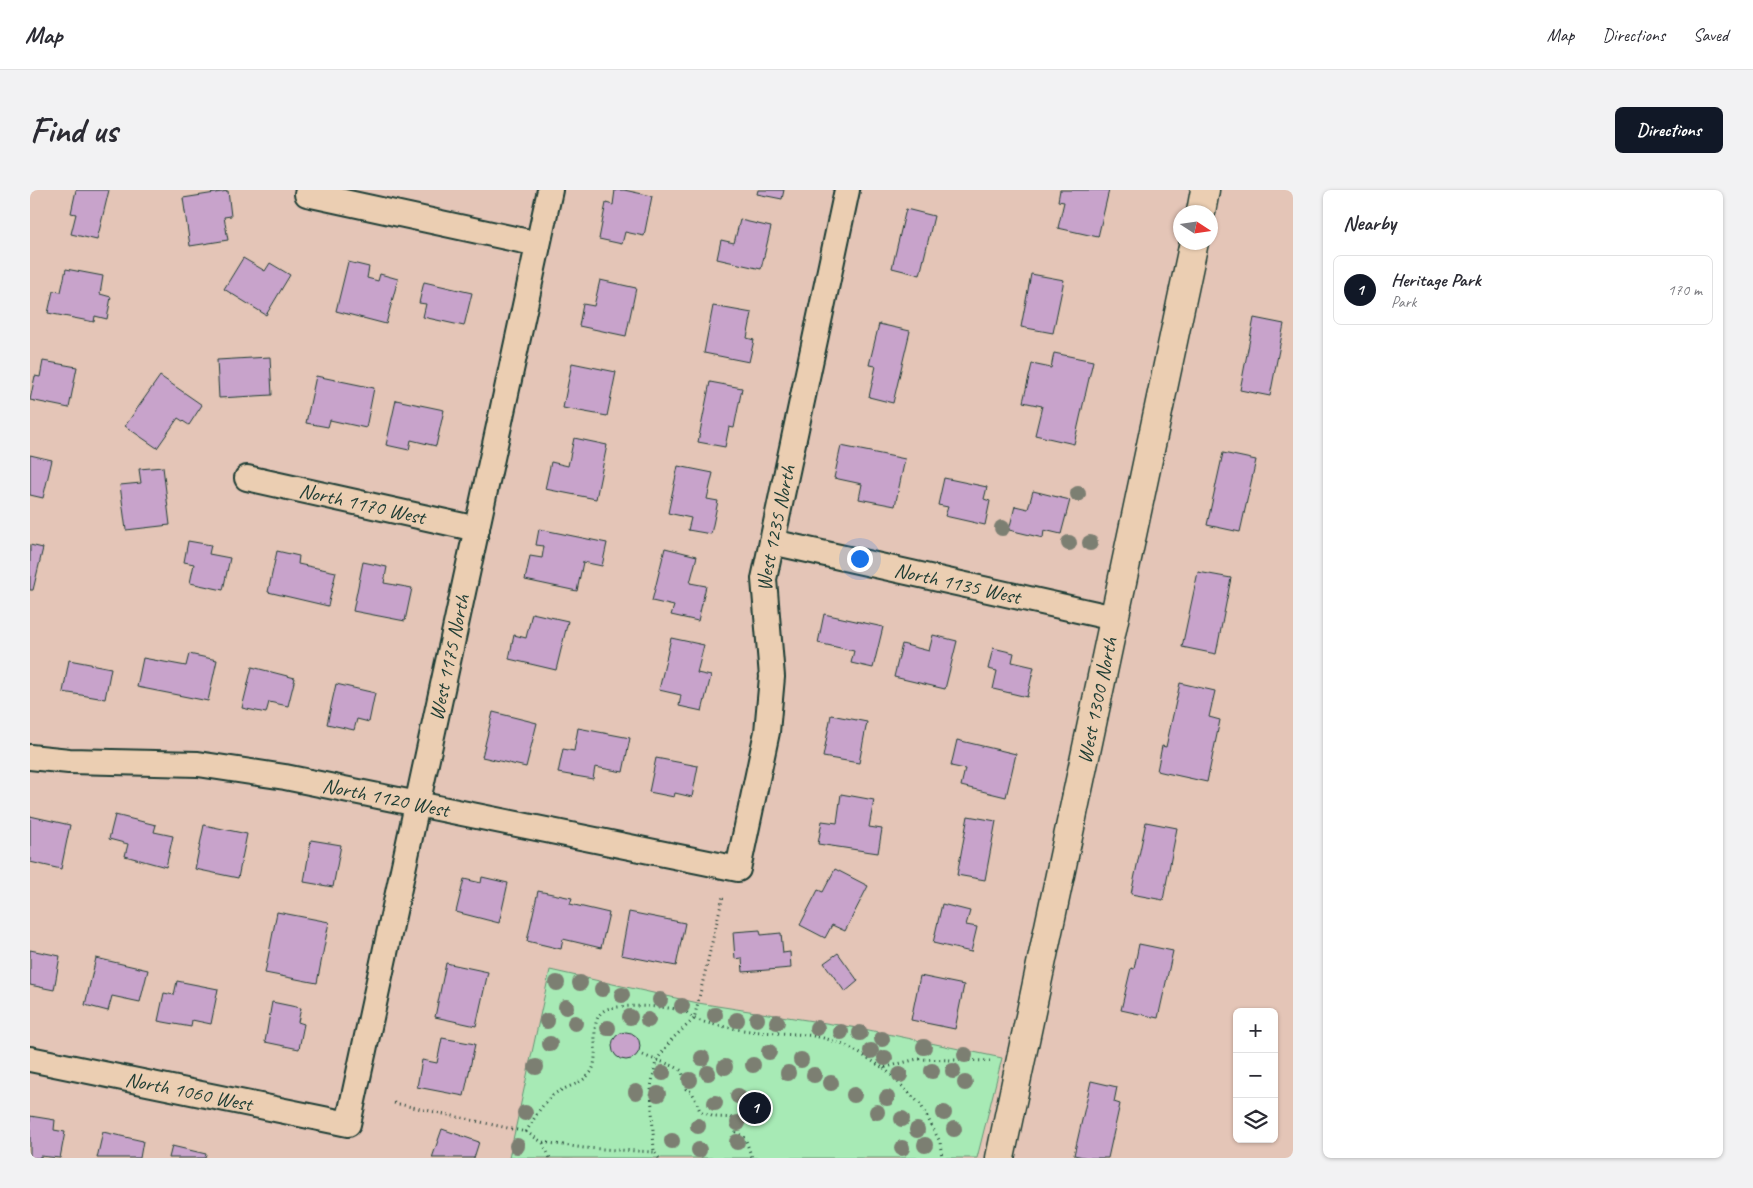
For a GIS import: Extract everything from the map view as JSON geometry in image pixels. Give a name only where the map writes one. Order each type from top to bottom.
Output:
[{"type":"street","name":"West 1175 North","points":[[348,1124],[550,190]]},
{"type":"street","name":"West 1235 North","points":[[738,869],[768,732],[772,676],[764,580],[847,190]]},
{"type":"street","points":[[1202,205],[1205,190]]},
{"type":"street","points":[[307,194],[538,244]]},
{"type":"street","name":"West 1300 North","points":[[1000,1158],[1192,250]]},
{"type":"street","name":"North 1170 West","points":[[247,478],[477,529]]},
{"type":"street","name":"North 1135 West","points":[[772,542],[1114,618]]},
{"type":"street","name":"North 1120 West","points":[[30,757],[69,761],[198,764],[284,777],[738,869]]},
{"type":"street","name":"North 1060 West","points":[[30,1059],[348,1124]]},
{"type":"path","points":[[659,1158],[654,1152],[651,1087],[656,1061],[672,1039],[694,1019],[723,896]]},
{"type":"path","points":[[526,1132],[544,1103],[555,1094],[579,1083],[591,1072],[596,1056],[594,1030],[599,1015],[607,1009],[640,1005],[685,1012],[694,1019],[745,1030],[819,1037],[853,1049],[884,1068],[921,1105],[940,1142],[942,1158]]},
{"type":"path","points":[[643,1055],[656,1061],[676,1066],[682,1071],[686,1089],[692,1092],[700,1111],[714,1117],[737,1118],[736,1132],[745,1138],[752,1158]]},
{"type":"path","points":[[884,1068],[917,1059],[990,1061]]},
{"type":"path","points":[[394,1103],[526,1132],[542,1142],[584,1148],[654,1152]]},
{"type":"path","points":[[542,1142],[550,1158]]},
{"type":"green space","points":[[550,970],[698,1003],[864,1029],[1002,1058],[977,1158],[509,1158]]},
{"type":"building","points":[[76,190],[109,190],[97,240],[71,234],[76,214],[71,213]]},
{"type":"building","points":[[615,190],[652,196],[644,236],[625,232],[622,244],[599,239],[606,203],[613,205]]},
{"type":"building","points":[[758,190],[784,190],[782,199],[757,194]]},
{"type":"building","points":[[1060,190],[1109,190],[1098,237],[1058,228],[1064,202],[1058,201]]},
{"type":"building","points":[[228,191],[231,216],[224,217],[228,240],[190,246],[183,198]]},
{"type":"building","points":[[906,209],[934,216],[920,275],[892,268]]},
{"type":"building","points":[[740,220],[771,227],[761,269],[717,259],[721,240],[734,243]]},
{"type":"building","points":[[243,258],[265,271],[270,263],[290,275],[266,315],[224,289]]},
{"type":"building","points":[[348,262],[369,267],[367,278],[378,281],[380,274],[398,279],[386,324],[336,311]]},
{"type":"building","points":[[66,269],[103,276],[100,294],[111,297],[107,319],[95,316],[94,322],[48,313],[53,291],[61,292]]},
{"type":"building","points":[[1031,274],[1064,280],[1053,333],[1021,327]]},
{"type":"building","points":[[600,280],[636,288],[626,336],[579,326],[583,304],[594,306]]},
{"type":"building","points":[[424,282],[472,293],[464,326],[423,317],[426,304],[419,303]]},
{"type":"building","points":[[713,306],[752,313],[747,338],[754,340],[749,362],[704,353]]},
{"type":"building","points":[[1254,318],[1284,324],[1270,396],[1240,390]]},
{"type":"building","points":[[879,324],[910,331],[893,403],[869,397],[876,366],[869,365]]},
{"type":"building","points":[[1054,353],[1093,361],[1074,444],[1035,435],[1042,406],[1023,402],[1032,364],[1051,368]]},
{"type":"building","points":[[270,357],[272,395],[219,398],[217,360]]},
{"type":"building","points":[[43,361],[77,367],[69,408],[30,400],[35,376],[40,377]]},
{"type":"building","points":[[572,363],[616,372],[607,416],[563,408]]},
{"type":"building","points":[[160,376],[202,405],[189,425],[178,418],[157,448],[125,426]]},
{"type":"building","points":[[316,376],[374,388],[366,428],[330,420],[328,427],[306,423]]},
{"type":"building","points":[[710,382],[742,388],[734,428],[729,427],[725,447],[698,442]]},
{"type":"building","points":[[396,400],[444,410],[436,446],[411,440],[409,450],[386,445]]},
{"type":"building","points":[[574,438],[607,445],[596,499],[545,489],[551,462],[568,466]]},
{"type":"building","points":[[841,446],[905,459],[895,506],[859,499],[862,484],[834,478]]},
{"type":"building","points":[[1223,453],[1256,460],[1240,532],[1207,525]]},
{"type":"building","points":[[30,455],[52,460],[43,498],[30,495]]},
{"type":"building","points":[[678,466],[713,473],[707,499],[718,501],[711,534],[688,530],[691,518],[668,513]]},
{"type":"building","points":[[163,467],[170,525],[126,530],[120,485],[141,483],[139,469]]},
{"type":"building","points":[[944,478],[987,487],[984,499],[990,501],[985,525],[945,516],[948,507],[938,505]]},
{"type":"building","points":[[1033,491],[1070,500],[1061,534],[1044,530],[1043,538],[1009,530],[1015,506],[1028,509]]},
{"type":"building","points":[[539,529],[607,543],[602,566],[583,562],[577,591],[525,580],[530,556],[542,558],[544,546],[536,545]]},
{"type":"building","points":[[188,541],[211,545],[209,554],[230,558],[223,590],[190,583],[194,564],[184,562]]},
{"type":"building","points":[[30,545],[43,548],[33,590],[30,590]]},
{"type":"building","points":[[665,548],[697,556],[690,583],[706,586],[698,621],[671,615],[674,606],[652,601]]},
{"type":"building","points":[[277,551],[299,556],[298,564],[336,572],[328,606],[268,592]]},
{"type":"building","points":[[363,562],[387,567],[384,583],[412,588],[405,621],[353,611]]},
{"type":"building","points":[[1198,572],[1231,578],[1216,654],[1182,647]]},
{"type":"building","points":[[532,613],[568,621],[556,670],[509,659],[514,635],[526,638]]},
{"type":"building","points":[[824,614],[883,627],[873,668],[851,663],[854,651],[818,643]]},
{"type":"building","points":[[933,635],[957,641],[945,689],[894,677],[902,644],[929,651]]},
{"type":"building","points":[[671,638],[704,645],[697,673],[711,676],[702,711],[679,706],[681,695],[659,690]]},
{"type":"building","points":[[993,648],[1014,653],[1012,662],[1034,667],[1027,697],[993,689],[997,671],[988,669]]},
{"type":"building","points":[[189,654],[217,660],[208,701],[137,687],[143,658],[186,666]]},
{"type":"building","points":[[69,660],[111,668],[105,699],[63,692]]},
{"type":"building","points":[[252,667],[295,678],[288,706],[269,702],[266,713],[242,708]]},
{"type":"building","points":[[1180,683],[1215,691],[1209,717],[1220,720],[1207,782],[1157,771],[1162,746],[1166,747]]},
{"type":"building","points":[[336,684],[375,693],[369,722],[357,719],[354,730],[327,724]]},
{"type":"building","points":[[493,712],[537,723],[526,767],[482,757]]},
{"type":"building","points":[[831,715],[867,722],[859,763],[823,757]]},
{"type":"building","points":[[578,728],[630,738],[623,772],[595,767],[593,779],[558,773],[563,749],[574,751]]},
{"type":"building","points":[[957,740],[1016,754],[1006,797],[961,786],[965,769],[951,766]]},
{"type":"building","points":[[656,758],[698,766],[692,797],[675,793],[674,797],[649,792]]},
{"type":"building","points":[[841,794],[874,800],[869,827],[882,829],[878,853],[818,844],[822,821],[837,823]]},
{"type":"building","points":[[115,815],[156,825],[154,832],[173,836],[166,867],[125,856],[128,844],[109,839]]},
{"type":"building","points":[[30,816],[70,825],[61,869],[30,862]]},
{"type":"building","points":[[968,816],[996,821],[985,880],[957,875]]},
{"type":"building","points":[[1146,822],[1177,828],[1163,900],[1131,894]]},
{"type":"building","points":[[204,825],[247,834],[238,878],[195,869]]},
{"type":"building","points":[[311,840],[341,845],[333,887],[304,882]]},
{"type":"building","points":[[835,869],[868,886],[845,931],[832,925],[825,938],[800,925],[818,890],[823,892]]},
{"type":"building","points":[[482,877],[508,883],[499,923],[456,912],[464,879],[481,883]]},
{"type":"building","points":[[538,891],[572,898],[570,904],[609,913],[601,948],[563,939],[561,949],[527,941]]},
{"type":"building","points":[[942,904],[970,911],[966,925],[977,927],[971,952],[933,943]]},
{"type":"building","points":[[277,912],[329,922],[317,983],[265,973]]},
{"type":"building","points":[[629,912],[685,923],[676,966],[621,955]]},
{"type":"building","points":[[760,930],[761,935],[781,933],[783,953],[790,952],[791,968],[743,972],[742,958],[735,959],[733,932]]},
{"type":"building","points":[[1139,944],[1173,951],[1158,1018],[1121,1010],[1131,968],[1134,969]]},
{"type":"building","points":[[30,950],[60,956],[54,990],[30,985]]},
{"type":"building","points":[[838,953],[858,981],[845,992],[824,963]]},
{"type":"building","points":[[96,958],[148,970],[140,1002],[112,996],[108,1011],[85,1005]]},
{"type":"building","points":[[446,963],[488,972],[476,1026],[435,1017]]},
{"type":"building","points":[[920,976],[964,985],[955,1029],[911,1020]]},
{"type":"building","points":[[177,981],[218,989],[211,1024],[192,1020],[191,1027],[158,1021],[164,993],[174,995]]},
{"type":"building","points":[[272,1002],[301,1008],[298,1022],[304,1024],[299,1049],[265,1042]]},
{"type":"building","points":[[626,1032],[636,1036],[640,1046],[636,1056],[626,1060],[616,1056],[612,1046],[616,1036]]},
{"type":"building","points":[[442,1038],[475,1044],[464,1096],[417,1087],[422,1060],[437,1063]]},
{"type":"building","points":[[1091,1081],[1117,1087],[1114,1102],[1120,1104],[1108,1158],[1088,1158],[1074,1155]]},
{"type":"building","points":[[30,1116],[55,1120],[54,1130],[65,1132],[60,1158],[40,1156],[40,1158],[30,1158]]},
{"type":"building","points":[[442,1129],[479,1142],[474,1158],[432,1158]]},
{"type":"building","points":[[103,1132],[143,1141],[140,1158],[97,1158]]},
{"type":"building","points":[[172,1146],[206,1154],[205,1158],[169,1158]]},
{"type":"place","name":"Heritage Park","points":[[755,1108]]}]
